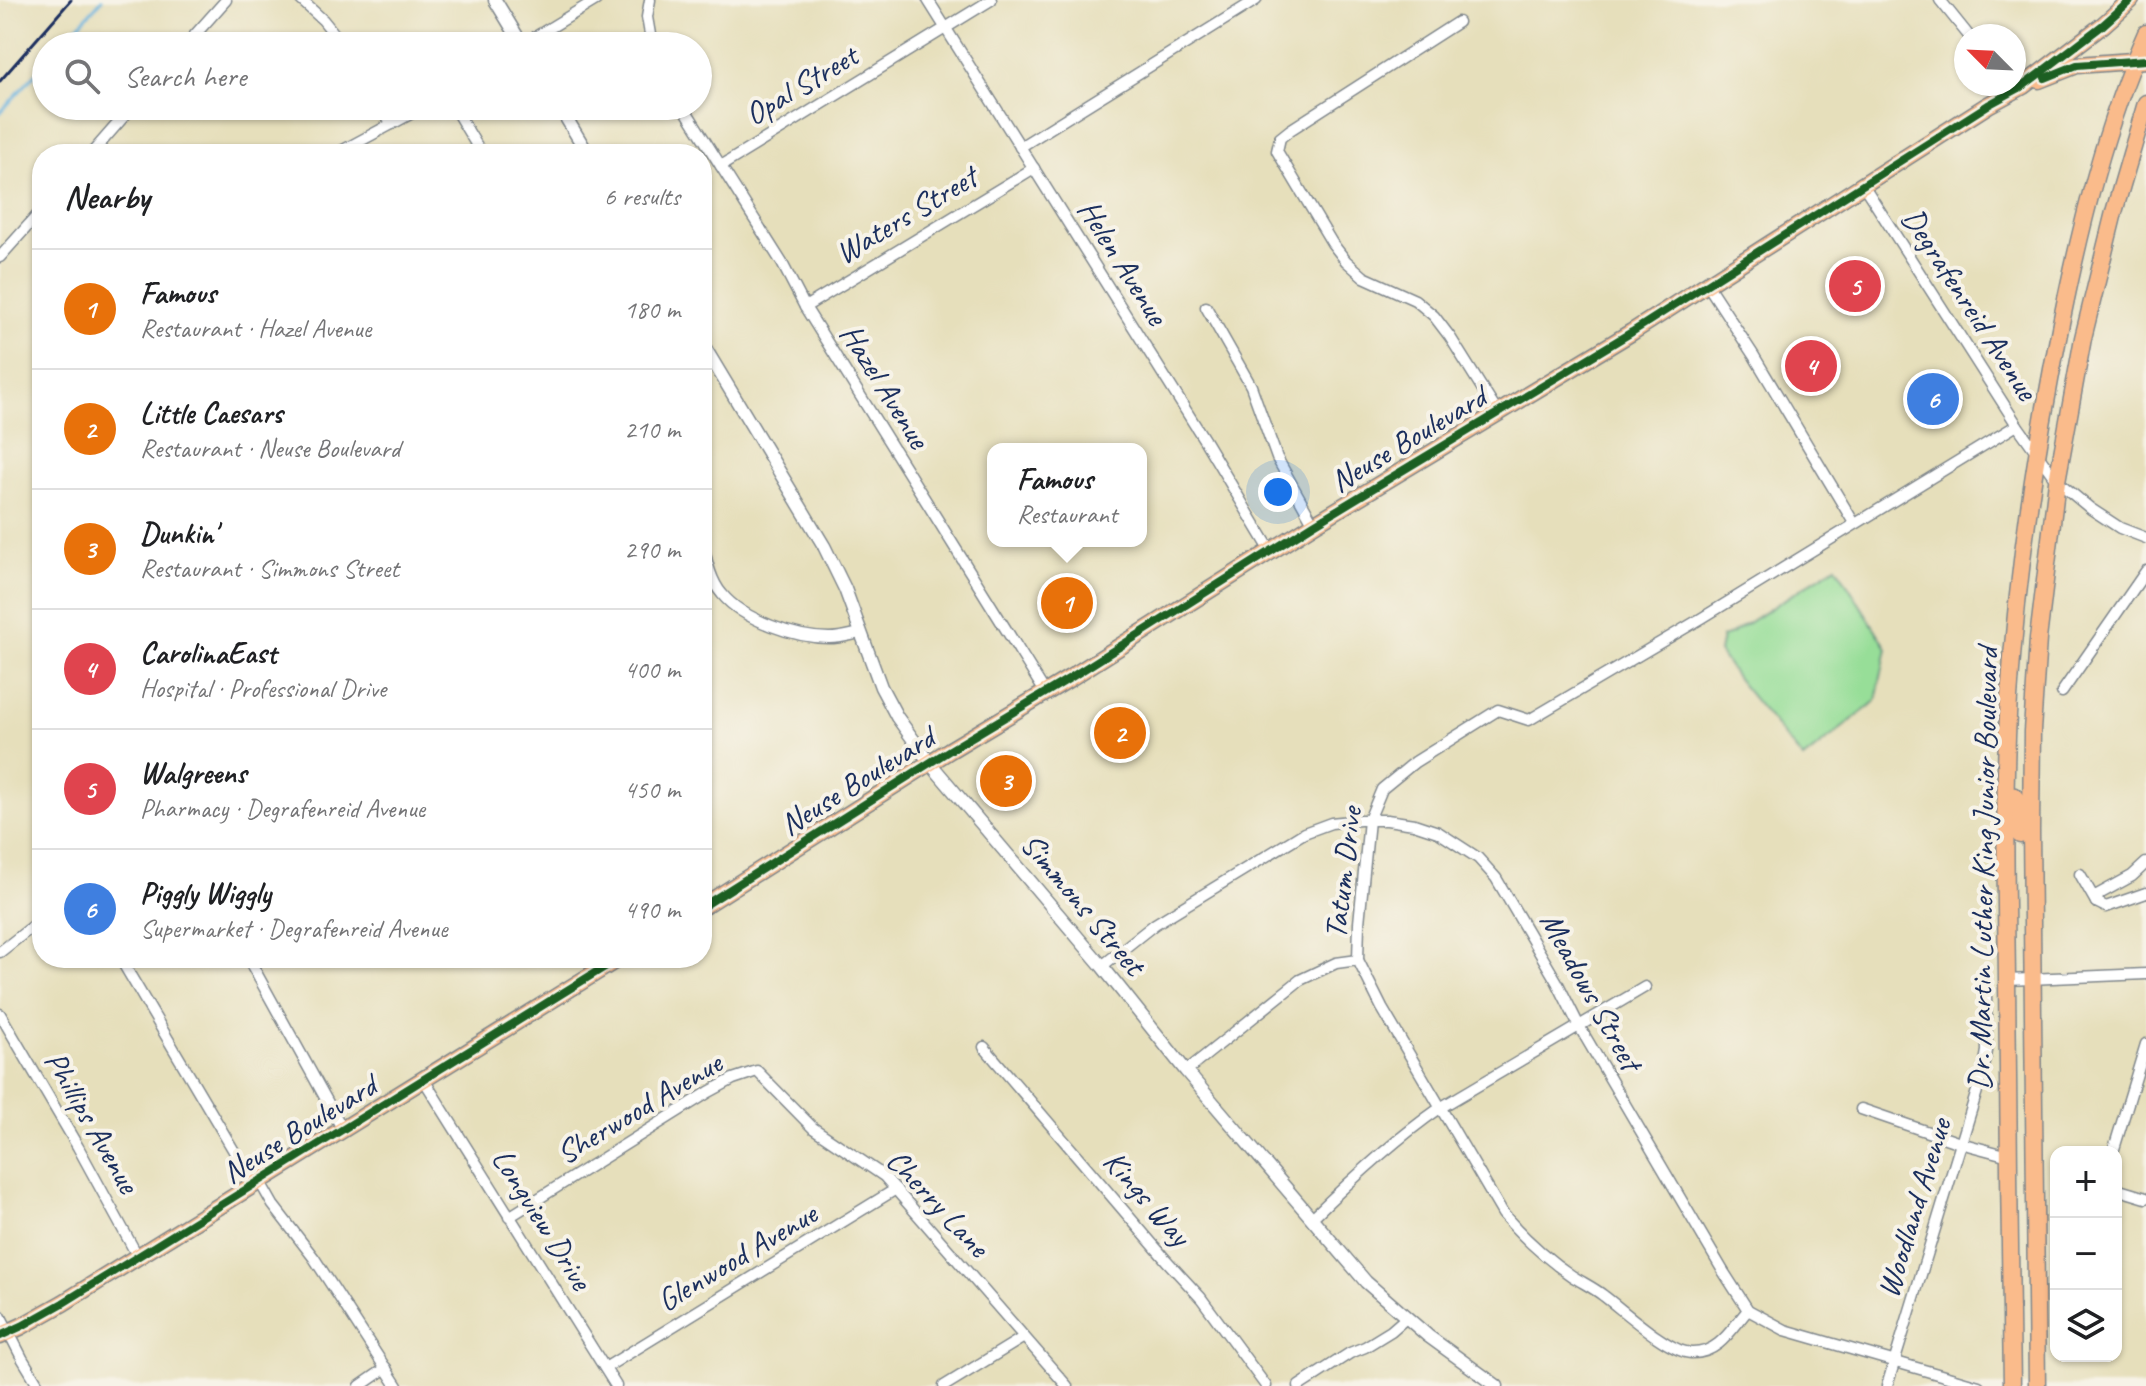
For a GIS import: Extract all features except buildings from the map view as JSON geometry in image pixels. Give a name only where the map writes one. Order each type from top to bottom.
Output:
[{"type":"main road","name":"Neuse Boulevard","points":[[2026,79],[2103,25],[2131,0]]},
{"type":"main road","name":"Dr. Martin Luther King Junior Boulevard","points":[[2012,1386],[2006,795],[2014,630],[2036,452],[2078,245],[2091,192],[2139,62],[2146,33]]},
{"type":"main road","points":[[2026,83],[2077,65],[2139,62]]},
{"type":"main road","name":"Neuse Boulevard","points":[[712,901],[1314,524],[1632,332],[2001,96]]},
{"type":"main road","name":"Dr. Martin Luther King Junior Boulevard","points":[[2037,1386],[2031,916],[2032,731],[2040,624],[2066,423],[2093,295],[2120,188],[2146,103]]},
{"type":"main road","points":[[2006,795],[2015,796],[2019,801],[2021,860],[2031,916]]},
{"type":"main road","name":"Neuse Boulevard","points":[[4,1334],[63,1303],[603,968]]},
{"type":"main road","points":[[2009,1156],[2022,1138],[2033,1064]]},
{"type":"street","points":[[197,32],[226,0]]},
{"type":"street","points":[[301,0],[333,32]]},
{"type":"street","points":[[495,0],[514,32]]},
{"type":"street","points":[[545,32],[596,0]]},
{"type":"street","points":[[650,0],[647,17],[650,32]]},
{"type":"street","name":"Helen Avenue","points":[[928,0],[1272,553]]},
{"type":"street","name":"Opal Street","points":[[721,166],[991,0]]},
{"type":"street","points":[[1020,147],[1256,0]]},
{"type":"street","points":[[1940,0],[1959,24]]},
{"type":"street","points":[[1458,22],[1290,130],[1280,138],[1277,151],[1323,229],[1346,261],[1364,277],[1415,300],[1434,316],[1497,412]]},
{"type":"street","points":[[100,144],[121,120]]},
{"type":"street","points":[[389,120],[392,124]]},
{"type":"street","points":[[355,144],[399,120]]},
{"type":"street","points":[[461,120],[476,144]]},
{"type":"street","points":[[567,120],[582,144]]},
{"type":"street","name":"Hazel Avenue","points":[[692,120],[707,144]]},
{"type":"street","name":"Hazel Avenue","points":[[712,152],[1045,692]]},
{"type":"street","name":"Waters Street","points":[[805,307],[1034,168]]},
{"type":"street","name":"Degrafenreid Avenue","points":[[1862,183],[2017,425],[2057,481],[2120,528],[2146,538]]},
{"type":"street","points":[[0,257],[32,223]]},
{"type":"street","points":[[1707,284],[1854,523]]},
{"type":"street","points":[[1206,307],[1251,386],[1277,458],[1314,524]]},
{"type":"street","name":"Simmons Street","points":[[712,360],[824,546],[845,589],[873,669],[890,704],[930,763],[1366,1282],[1406,1318],[1497,1386]]},
{"type":"street","name":"Tatum Drive","points":[[1748,1310],[1720,1344],[1689,1353],[1671,1346],[1601,1293],[1571,1275],[1521,1235],[1503,1214],[1382,1008],[1358,960],[1369,820],[1382,789],[1392,780],[1498,710],[1529,720],[2017,425]]},
{"type":"street","points":[[2062,692],[2146,571]]},
{"type":"street","points":[[712,574],[719,592],[738,610],[761,621],[808,636],[831,638],[860,633]]},
{"type":"street","name":"Meadows Street","points":[[1102,966],[1155,924],[1304,833],[1331,823],[1369,820],[1414,824],[1438,832],[1478,858],[1490,870],[1748,1310],[1785,1330],[1979,1386]]},
{"type":"street","points":[[2096,902],[2099,894],[2132,876],[2146,863]]},
{"type":"street","points":[[2080,874],[2096,902],[2106,907],[2146,893]]},
{"type":"street","points":[[0,952],[32,927]]},
{"type":"street","points":[[1186,1071],[1300,980],[1336,963],[1358,960]]},
{"type":"street","points":[[126,968],[257,1184],[314,1258],[397,1386]]},
{"type":"street","points":[[254,968],[343,1130]]},
{"type":"street","points":[[2007,980],[2146,974]]},
{"type":"street","points":[[1312,1218],[1350,1180],[1440,1108],[1645,987]]},
{"type":"street","name":"Woodland Avenue","points":[[1887,1386],[1984,1068],[1987,1051],[1986,997]]},
{"type":"street","name":"Phillips Avenue","points":[[0,1014],[138,1257]]},
{"type":"street","points":[[2115,1146],[2146,1044]]},
{"type":"street","name":"Kings Way","points":[[984,1047],[1201,1298],[1266,1386]]},
{"type":"street","name":"Cherry Lane","points":[[757,1071],[813,1128],[884,1176],[1067,1386]]},
{"type":"street","name":"Sherwood Avenue","points":[[509,1217],[709,1092],[757,1071]]},
{"type":"street","name":"Longview Drive","points":[[424,1080],[616,1386]]},
{"type":"street","points":[[1861,1109],[1960,1143],[2009,1156]]},
{"type":"street","name":"Glenwood Avenue","points":[[605,1368],[896,1189]]},
{"type":"street","points":[[2122,1191],[2146,1198]]},
{"type":"street","points":[[0,1315],[4,1334],[39,1386]]},
{"type":"street","points":[[1299,1386],[1378,1339],[1406,1318]]},
{"type":"street","points":[[944,1386],[1024,1337]]},
{"type":"street","points":[[360,1386],[386,1368]]},
{"type":"green space","points":[[1836,566],[1887,648],[1876,701],[1803,759],[1719,652],[1722,637]]},
{"type":"waterway","points":[[73,32],[102,0]]},
{"type":"waterway","points":[[0,113],[32,78]]},
{"type":"railway","points":[[43,32],[71,0]]},
{"type":"railway","points":[[0,81],[32,44]]},
{"type":"cycle path","points":[[712,901],[1314,524],[1632,332],[1988,105],[2023,86],[2131,0]]},
{"type":"cycle path","points":[[2045,78],[2077,65],[2146,60]]},
{"type":"cycle path","points":[[0,1336],[63,1303],[603,968]]},
{"type":"place","name":"Walgreens","points":[[1855,286]]},
{"type":"place","name":"CarolinaEast","points":[[1811,366]]},
{"type":"place","name":"Piggly Wiggly","points":[[1933,399]]},
{"type":"place","name":"Famous","points":[[1067,603]]},
{"type":"place","name":"Little Caesars","points":[[1120,733]]},
{"type":"place","name":"Dunkin'","points":[[1006,781]]}]
